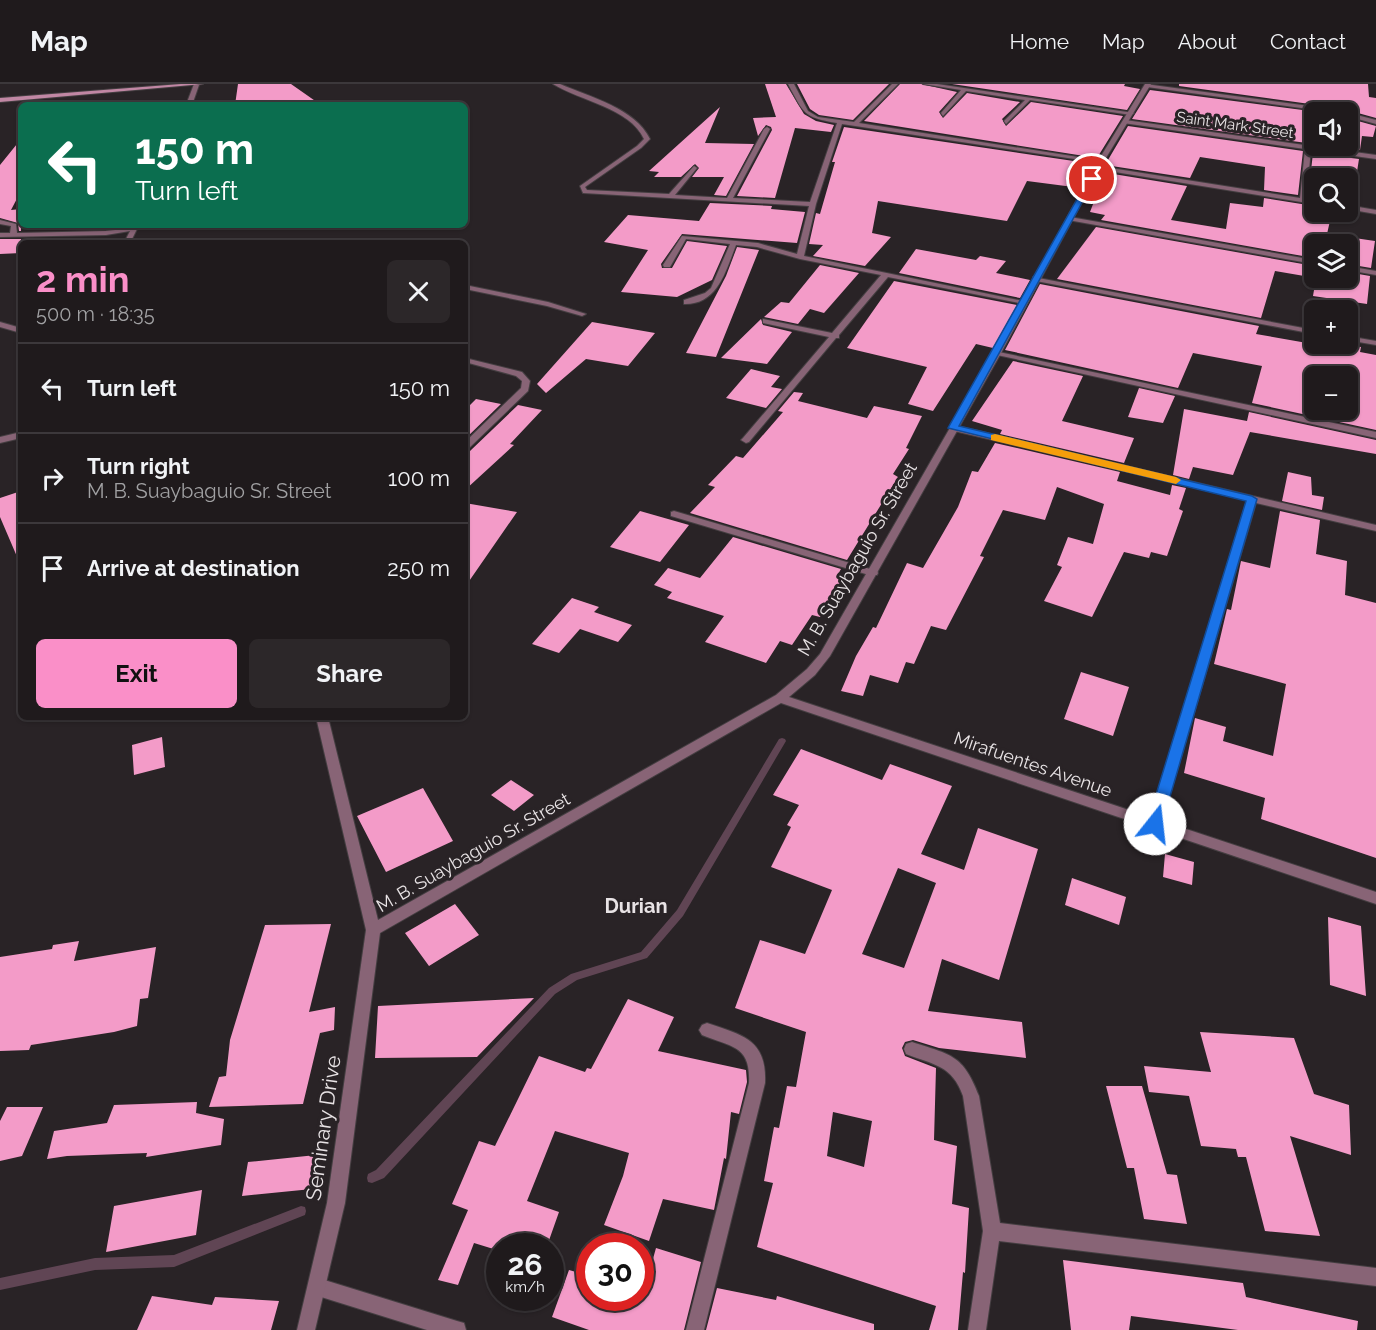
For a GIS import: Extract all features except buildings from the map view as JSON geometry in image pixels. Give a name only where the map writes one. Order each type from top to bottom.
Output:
[{"type":"main road","points":[[0,100],[198,84]]},
{"type":"street","points":[[190,102],[198,84]]},
{"type":"street","points":[[556,84],[629,118],[646,135],[647,140],[639,147],[582,187],[585,192],[813,204]]},
{"type":"street","points":[[791,84],[809,115],[855,125],[1100,164],[1303,200],[1307,156]]},
{"type":"street","points":[[855,125],[895,84]]},
{"type":"street","points":[[926,84],[1131,113]]},
{"type":"street","points":[[1148,85],[1304,107]]},
{"type":"street","name":"M. B. Suaybaguio Sr. Street","points":[[373,930],[780,698],[811,672],[824,656],[873,573],[1100,164],[1148,85]]},
{"type":"street","points":[[996,95],[1001,89]]},
{"type":"street","points":[[943,114],[964,90]]},
{"type":"street","points":[[1006,122],[1028,99]]},
{"type":"street","points":[[1358,117],[1376,122]]},
{"type":"street","points":[[800,257],[813,204],[840,122]]},
{"type":"street","name":"Saint Mark Street","points":[[1125,122],[1304,147]]},
{"type":"street","points":[[729,200],[767,129]]},
{"type":"street","name":"Saint Mark Street","points":[[1358,155],[1376,157]]},
{"type":"street","points":[[671,196],[694,168]]},
{"type":"street","points":[[1358,209],[1376,212]]},
{"type":"street","points":[[1070,219],[1304,260]]},
{"type":"street","points":[[1,222],[14,225],[13,234]]},
{"type":"street","points":[[0,235],[134,228]]},
{"type":"street","points":[[667,265],[684,237],[734,242],[758,245],[800,257],[1024,302]]},
{"type":"street","points":[[687,302],[708,295],[714,289],[734,242]]},
{"type":"street","points":[[1358,270],[1376,273]]},
{"type":"street","points":[[746,440],[886,274]]},
{"type":"street","points":[[1036,279],[1304,330]]},
{"type":"street","points":[[468,288],[548,304],[582,314]]},
{"type":"street","points":[[766,321],[836,336]]},
{"type":"street","points":[[0,324],[18,330]]},
{"type":"street","points":[[1358,340],[1376,344]]},
{"type":"street","points":[[997,353],[1376,435]]},
{"type":"street","points":[[468,361],[519,374],[526,381],[525,389],[468,444]]},
{"type":"street","points":[[953,428],[1376,528]]},
{"type":"street","points":[[0,440],[18,436]]},
{"type":"street","points":[[1155,824],[1252,499]]},
{"type":"street","points":[[674,514],[873,573]]},
{"type":"street","name":"Mirafuentes Avenue","points":[[780,698],[1376,898]]},
{"type":"street","points":[[323,720],[373,930]]},
{"type":"street","name":"Seminary Drive","points":[[306,1330],[336,1203],[373,930]]},
{"type":"street","points":[[695,1330],[757,1083],[759,1067],[755,1054],[742,1043],[707,1030]]},
{"type":"street","points":[[912,1049],[958,1067],[966,1079],[971,1096],[992,1231],[977,1330]]},
{"type":"street","points":[[992,1231],[1376,1277]]},
{"type":"street","points":[[318,1287],[457,1330]]},
{"type":"waterway","points":[[372,1178],[380,1174],[552,991],[574,977],[644,955],[680,913],[782,741]]},
{"type":"waterway","points":[[0,1284],[95,1264],[174,1261],[301,1211]]},
{"type":"slow traffic","points":[[995,437],[1176,480]]},
{"type":"district","name":"Durian","points":[[636,906]]},
{"type":"route","points":[[1092,179],[997,353],[953,428],[1252,499],[1215,616],[1155,824]]}]
